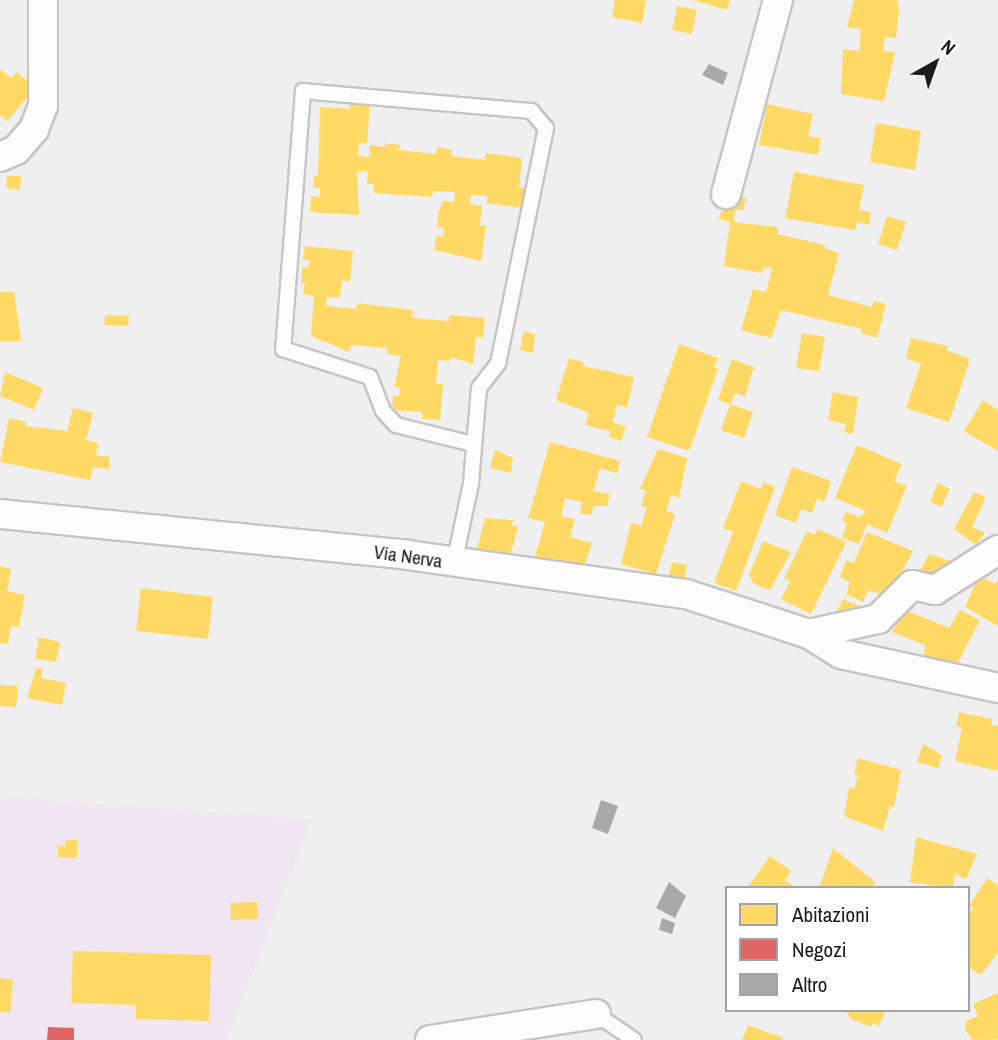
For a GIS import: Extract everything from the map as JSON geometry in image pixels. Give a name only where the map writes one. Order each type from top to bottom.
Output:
[{"type":"street","points":[[0,157],[16,150],[34,129],[43,106],[43,0]]},
{"type":"street","points":[[726,194],[778,0]]},
{"type":"street","name":"Via Nerva","points":[[0,514],[408,555],[454,564],[686,594],[809,634],[841,654],[998,688]]},
{"type":"street","points":[[809,634],[878,619],[912,585],[935,590],[998,550]]},
{"type":"street","points":[[430,1040],[596,1014]]},
{"type":"lane","points":[[454,564],[471,483],[479,388],[498,363],[546,128],[531,111],[303,91],[283,349],[370,377],[383,411],[396,425],[473,444]]},
{"type":"lane","points":[[596,1014],[634,1040]]},
{"type":"shaded area","points":[[0,797],[312,819],[227,1040],[0,1040]]},
{"type":"building: Abitazioni","points":[[615,0],[646,0],[642,23],[612,17]]},
{"type":"building: Abitazioni","points":[[693,0],[730,0],[727,10]]},
{"type":"building: Abitazioni","points":[[854,0],[897,0],[899,8],[896,38],[885,37],[883,51],[895,52],[884,101],[841,94],[843,49],[859,51],[861,29],[847,27]]},
{"type":"building: Abitazioni","points":[[677,6],[697,10],[692,34],[672,30]]},
{"type":"building: Abitazioni","points":[[0,69],[11,78],[17,72],[35,88],[7,121],[0,115]]},
{"type":"building: Abitazioni","points":[[350,104],[370,105],[367,143],[359,143],[358,156],[369,157],[370,145],[385,147],[385,143],[400,145],[399,150],[436,154],[437,147],[452,150],[451,156],[485,160],[486,153],[522,158],[519,187],[526,188],[523,208],[487,203],[487,196],[471,195],[470,204],[482,206],[480,225],[486,226],[481,261],[434,250],[436,236],[443,237],[444,228],[437,227],[438,214],[443,201],[454,202],[455,192],[433,191],[432,197],[374,193],[374,184],[367,184],[368,171],[357,171],[359,215],[310,212],[311,196],[320,197],[320,188],[313,188],[314,176],[318,176],[320,107],[350,109]]},
{"type":"building: Abitazioni","points":[[767,104],[813,114],[808,136],[821,138],[818,155],[759,145]]},
{"type":"building: Abitazioni","points":[[876,123],[921,131],[915,170],[870,162]]},
{"type":"building: Abitazioni","points":[[794,172],[864,185],[859,210],[871,212],[869,225],[857,222],[855,230],[785,218]]},
{"type":"building: Abitazioni","points":[[7,176],[21,176],[20,190],[6,188]]},
{"type":"building: Abitazioni","points":[[731,193],[746,198],[743,210],[735,210],[734,222],[778,227],[777,234],[825,245],[824,248],[839,253],[828,295],[872,307],[874,301],[886,304],[877,338],[861,333],[862,329],[781,310],[771,338],[741,330],[753,289],[766,292],[772,268],[764,267],[762,273],[724,266],[730,222],[718,219]]},
{"type":"building: Abitazioni","points":[[887,216],[906,222],[897,250],[878,244]]},
{"type":"building: Abitazioni","points":[[305,246],[353,251],[350,282],[342,280],[340,298],[327,297],[326,306],[356,309],[357,303],[413,310],[412,318],[449,321],[449,315],[485,318],[483,337],[476,337],[473,364],[451,357],[450,361],[438,360],[436,384],[443,384],[440,420],[422,419],[422,412],[392,410],[393,395],[399,396],[400,387],[394,387],[401,356],[387,354],[387,348],[351,345],[349,352],[311,336],[314,296],[303,294],[305,283],[301,283],[302,267],[308,268],[310,261],[303,259]]},
{"type":"building: Abitazioni","points":[[0,292],[14,292],[21,341],[0,341]]},
{"type":"building: Abitazioni","points":[[105,315],[129,316],[128,326],[104,325]]},
{"type":"building: Abitazioni","points":[[524,331],[535,334],[533,353],[520,350]]},
{"type":"building: Abitazioni","points":[[802,333],[825,337],[819,371],[796,368]]},
{"type":"building: Abitazioni","points":[[911,338],[948,346],[946,350],[970,359],[949,422],[906,408],[921,364],[906,358]]},
{"type":"building: Abitazioni","points":[[679,344],[718,358],[714,367],[718,369],[690,449],[686,450],[647,437]]},
{"type":"building: Abitazioni","points":[[569,358],[583,362],[583,366],[634,377],[627,407],[617,405],[613,422],[626,427],[621,441],[609,437],[610,431],[585,425],[589,413],[556,400]]},
{"type":"building: Abitazioni","points":[[732,359],[754,367],[745,396],[735,393],[731,404],[718,400]]},
{"type":"building: Abitazioni","points":[[5,372],[43,388],[34,410],[0,396]]},
{"type":"building: Abitazioni","points":[[833,392],[858,397],[853,434],[844,432],[846,424],[828,420]]},
{"type":"building: Abitazioni","points":[[983,400],[998,410],[998,451],[964,431]]},
{"type":"building: Abitazioni","points":[[730,404],[753,412],[744,438],[721,430]]},
{"type":"building: Abitazioni","points":[[73,408],[93,413],[86,440],[98,443],[96,455],[110,457],[109,469],[93,467],[90,480],[0,462],[9,418],[26,422],[25,426],[67,431]]},
{"type":"building: Abitazioni","points":[[550,442],[620,461],[617,473],[600,468],[593,491],[610,494],[607,506],[593,506],[592,515],[580,513],[582,502],[565,498],[561,516],[575,519],[570,537],[592,543],[581,575],[531,570],[545,522],[528,518]]},
{"type":"building: Abitazioni","points":[[857,445],[902,464],[894,481],[907,486],[887,533],[867,524],[859,544],[842,538],[847,523],[842,521],[846,512],[860,517],[866,511],[835,498]]},
{"type":"building: Abitazioni","points":[[658,449],[687,458],[679,498],[671,495],[666,511],[675,514],[656,574],[621,564],[631,523],[641,526],[647,507],[641,506],[646,490],[640,489]]},
{"type":"building: Abitazioni","points":[[495,450],[513,458],[511,473],[490,468]]},
{"type":"building: Abitazioni","points":[[792,467],[831,481],[824,502],[817,499],[812,513],[801,509],[796,523],[775,515]]},
{"type":"building: Abitazioni","points":[[741,481],[761,489],[763,482],[775,487],[736,591],[714,583],[733,532],[723,528]]},
{"type":"building: Abitazioni","points":[[938,483],[950,489],[941,507],[930,502]]},
{"type":"building: Abitazioni","points":[[974,492],[986,497],[972,527],[985,533],[976,545],[954,529]]},
{"type":"building: Abitazioni","points":[[485,518],[513,520],[512,525],[518,527],[509,561],[476,553]]},
{"type":"building: Abitazioni","points":[[818,529],[846,542],[811,614],[781,599],[790,581],[784,578],[807,531],[815,535]]},
{"type":"building: Abitazioni","points":[[867,532],[913,551],[888,597],[868,590],[863,602],[846,594],[850,582],[840,577],[846,560],[854,563]]},
{"type":"building: Abitazioni","points":[[763,541],[791,552],[770,590],[754,584],[749,575]]},
{"type":"building: Abitazioni","points":[[929,554],[954,562],[943,583],[920,570]]},
{"type":"building: Abitazioni","points":[[672,562],[687,565],[682,590],[666,588]]},
{"type":"building: Abitazioni","points":[[0,566],[11,569],[7,591],[25,595],[19,627],[11,626],[8,644],[0,643]]},
{"type":"building: Abitazioni","points":[[979,576],[996,584],[998,579],[998,626],[965,607]]},
{"type":"building: Abitazioni","points":[[141,588],[213,597],[208,639],[136,631]]},
{"type":"building: Abitazioni","points":[[843,599],[862,607],[857,616],[837,611]]},
{"type":"building: Abitazioni","points":[[905,610],[949,628],[960,610],[980,620],[957,664],[946,660],[942,669],[924,658],[925,645],[892,632]]},
{"type":"building: Abitazioni","points":[[39,637],[60,642],[56,662],[35,659]]},
{"type":"building: Abitazioni","points":[[36,668],[43,669],[41,678],[66,683],[62,705],[27,698]]},
{"type":"building: Abitazioni","points":[[0,685],[18,686],[16,707],[0,706]]},
{"type":"building: Abitazioni","points":[[959,712],[992,719],[991,725],[998,726],[998,771],[955,761],[962,728],[956,726]]},
{"type":"building: Abitazioni","points":[[923,744],[942,755],[938,768],[917,762]]},
{"type":"building: Abitazioni","points":[[858,758],[901,770],[894,807],[890,806],[883,831],[844,816],[849,787],[854,789],[858,775],[854,773]]},
{"type":"building: Abitazioni","points":[[916,837],[977,854],[966,879],[955,874],[953,886],[910,882]]},
{"type":"building: Abitazioni","points":[[66,840],[77,840],[77,858],[58,857],[58,846],[65,846]]},
{"type":"building: Abitazioni","points":[[833,848],[875,882],[874,886],[820,886]]},
{"type":"building: Abitazioni","points":[[770,856],[791,871],[785,880],[793,886],[748,886]]},
{"type":"building: Abitazioni","points":[[987,878],[998,885],[998,952],[981,975],[970,968],[970,913],[973,908],[970,904]]},
{"type":"building: Abitazioni","points":[[257,902],[258,919],[231,920],[231,903]]},
{"type":"building: Abitazioni","points":[[73,951],[211,955],[209,1021],[136,1019],[136,1005],[71,1003]]},
{"type":"building: Abitazioni","points":[[0,978],[13,980],[10,1013],[0,1012]]},
{"type":"building: Abitazioni","points":[[998,993],[998,1039],[972,1040],[965,1029],[966,1021],[978,1016],[973,1004]]},
{"type":"building: Abitazioni","points":[[847,1012],[885,1012],[879,1026],[873,1023],[871,1027],[851,1019]]},
{"type":"building: Abitazioni","points":[[748,1025],[783,1038],[742,1040]]},
{"type":"building: Negozi","points":[[48,1027],[74,1028],[74,1040],[47,1040]]},
{"type":"building: Altro","points":[[709,64],[728,73],[723,85],[702,75]]},
{"type":"building: Altro","points":[[601,800],[618,806],[608,834],[592,828]]},
{"type":"building: Altro","points":[[669,882],[686,896],[675,918],[656,908]]},
{"type":"building: Altro","points":[[662,918],[675,923],[672,934],[659,930]]}]
